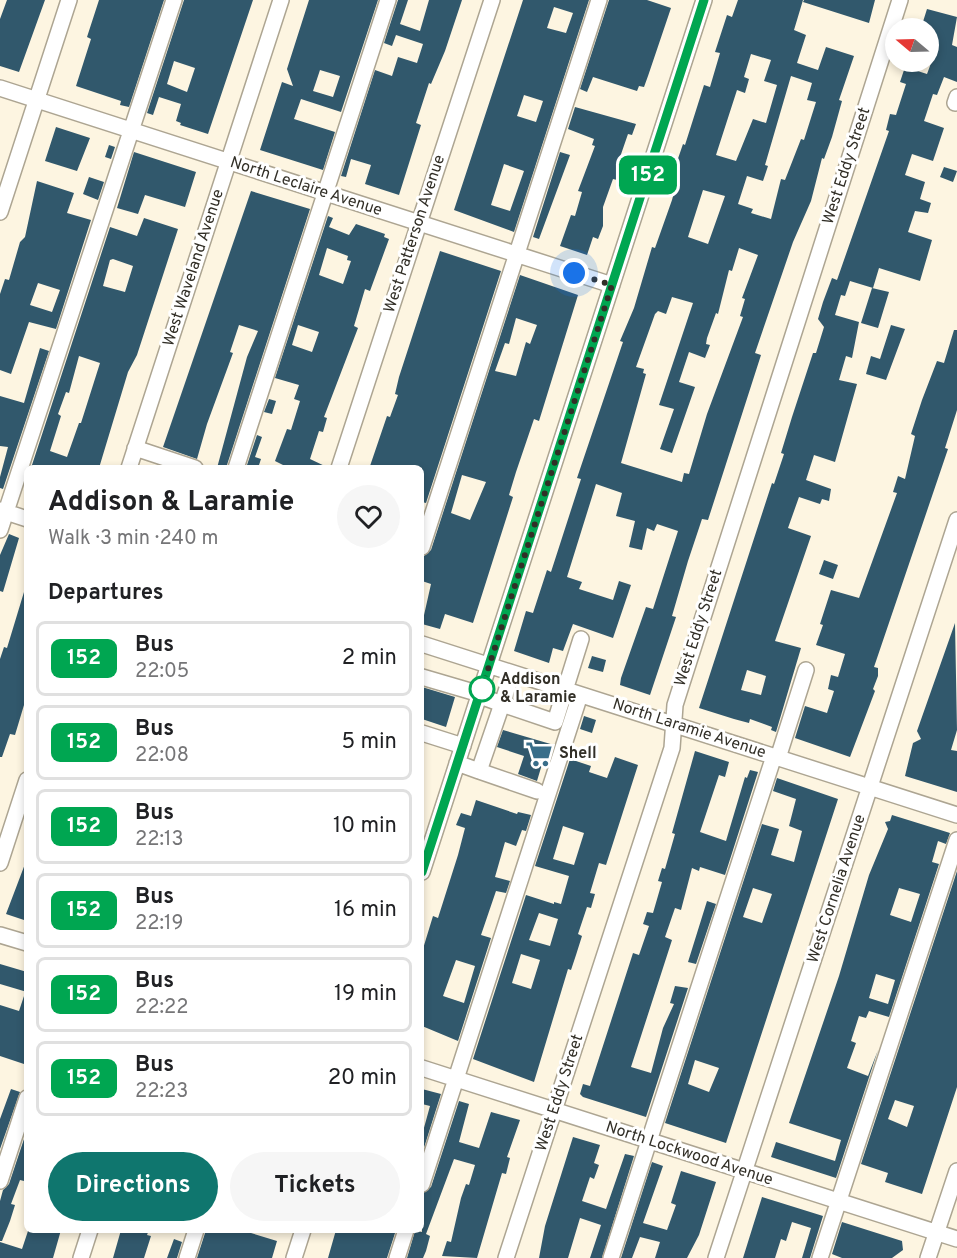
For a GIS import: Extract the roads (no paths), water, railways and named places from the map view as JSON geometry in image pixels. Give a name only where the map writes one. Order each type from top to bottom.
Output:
[{"type":"street","points":[[0,212],[69,0]]},
{"type":"street","points":[[0,530],[3,511],[174,0]]},
{"type":"street","name":"West Waveland Avenue","points":[[130,465],[281,0]]},
{"type":"street","points":[[237,465],[388,0]]},
{"type":"street","name":"West Patterson Avenue","points":[[340,465],[492,0]]},
{"type":"street","points":[[424,541],[599,0]]},
{"type":"street","points":[[424,866],[704,0]]},
{"type":"street","name":"West Eddy Street","points":[[506,1258],[672,748],[675,705],[900,0]]},
{"type":"street","name":"North Leclaire Avenue","points":[[0,88],[612,285]]},
{"type":"street","points":[[135,448],[186,465]]},
{"type":"street","points":[[3,511],[24,518]]},
{"type":"street","name":"West Cornelia Avenue","points":[[716,1258],[957,520]]},
{"type":"street","points":[[424,1178],[573,693],[581,639]]},
{"type":"street","name":"North Laramie Avenue","points":[[424,645],[957,814]]},
{"type":"street","points":[[611,1258],[806,670]]},
{"type":"street","points":[[479,771],[512,673]]},
{"type":"street","points":[[424,678],[555,722],[573,693]]},
{"type":"street","points":[[424,734],[463,746]]},
{"type":"street","points":[[458,763],[537,791]]},
{"type":"street","points":[[0,863],[24,789]]},
{"type":"street","points":[[820,1258],[957,840]]},
{"type":"street","points":[[0,935],[24,942]]},
{"type":"street","name":"North Lockwood Avenue","points":[[424,1069],[957,1239]]},
{"type":"street","points":[[0,1181],[24,1107]]},
{"type":"street","points":[[928,1258],[957,1170]]},
{"type":"street","points":[[81,1258],[89,1233]]},
{"type":"street","points":[[187,1258],[195,1233]]},
{"type":"street","points":[[294,1258],[302,1233]]},
{"type":"street","points":[[397,1258],[405,1233]]},
{"type":"place","name":"Addison & Laramie","points":[[482,689]]},
{"type":"place","name":"Shell","points":[[539,754]]}]
